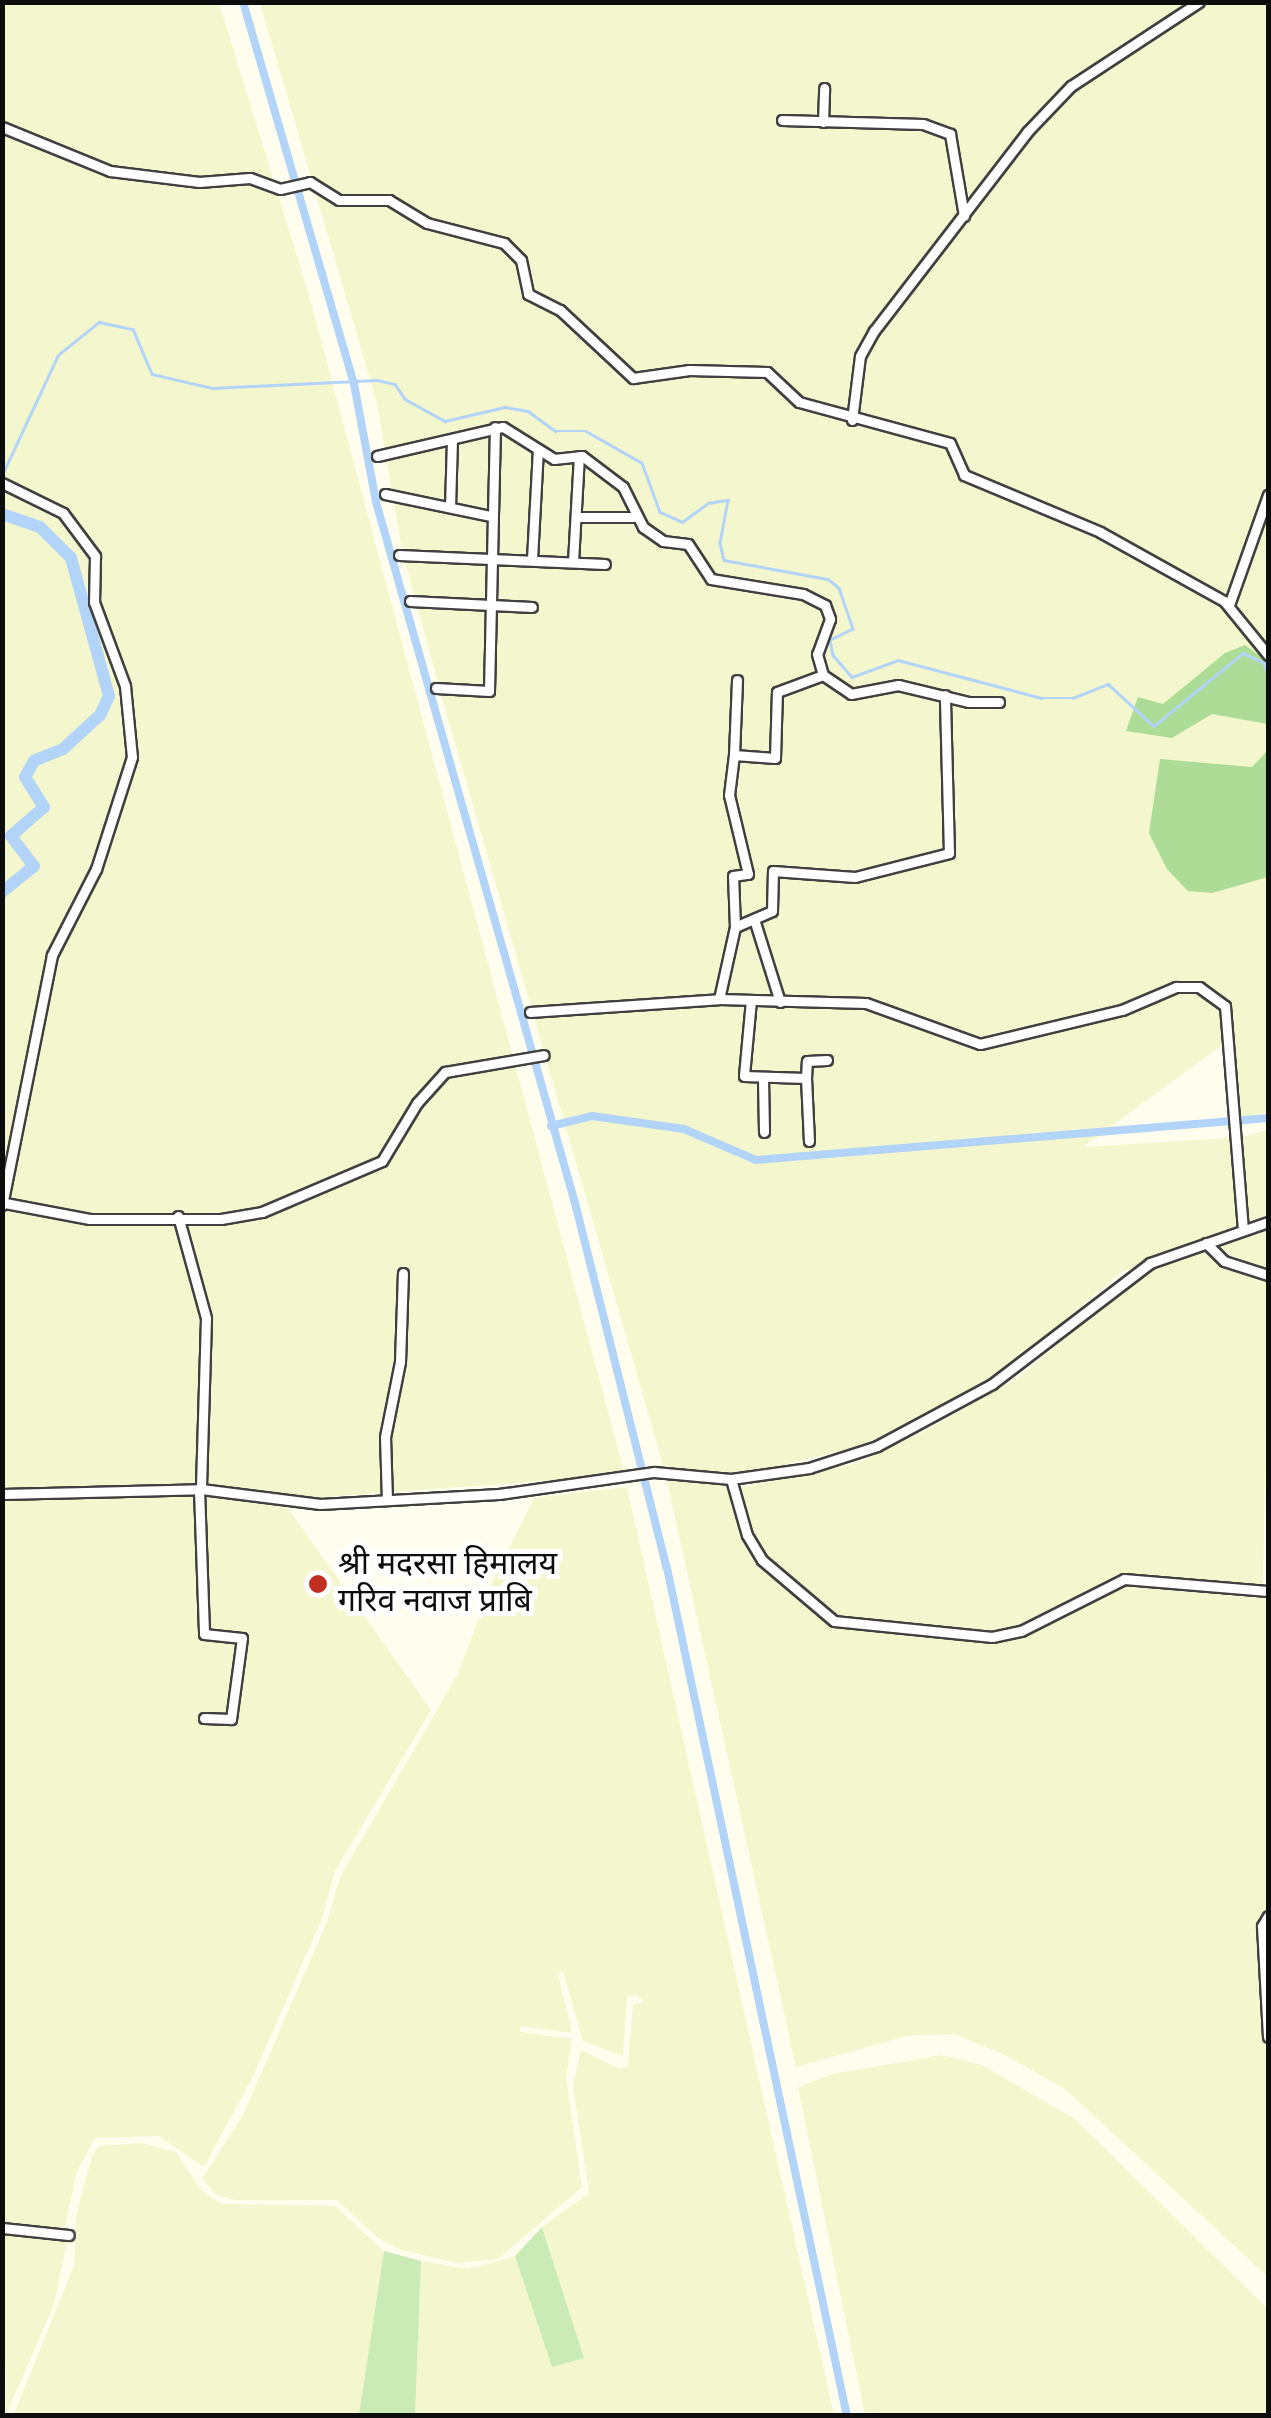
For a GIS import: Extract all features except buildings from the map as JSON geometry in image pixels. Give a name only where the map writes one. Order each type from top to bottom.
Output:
[{"type":"street","points":[[852,420],[860,356],[913,274],[1071,86],[1200,2]]},
{"type":"street","points":[[822,122],[824,88]]},
{"type":"street","points":[[782,120],[923,124],[950,134],[964,216]]},
{"type":"street","points":[[2,127],[114,172],[140,170],[199,182],[250,178],[280,190],[310,182],[338,200],[389,200],[427,223],[504,243],[521,260],[528,294],[560,310],[633,378],[689,370],[766,372],[795,401],[852,420],[950,443],[967,477],[1100,532],[1229,606],[1268,656]]},
{"type":"street","points":[[436,688],[489,691],[495,427]]},
{"type":"street","points":[[377,456],[495,427],[513,430],[554,458],[579,456],[622,487],[636,517],[652,535],[688,544],[717,583],[819,600],[830,619],[816,654],[823,675],[851,694],[898,685],[999,702]]},
{"type":"street","points":[[450,508],[452,440]]},
{"type":"street","points":[[532,559],[538,449]]},
{"type":"street","points":[[573,562],[579,456]]},
{"type":"street","points":[[2,483],[63,513],[95,556],[94,602],[124,686],[132,758],[96,868],[52,955],[4,1204],[90,1219],[221,1219],[262,1212],[382,1162],[416,1103],[444,1072],[542,1055]]},
{"type":"street","points":[[385,494],[490,516]]},
{"type":"street","points":[[1229,606],[1268,495]]},
{"type":"street","points":[[576,516],[636,517]]},
{"type":"street","points":[[399,555],[605,564]]},
{"type":"street","points":[[410,602],[532,607]]},
{"type":"street","points":[[734,755],[775,758],[777,692],[823,675]]},
{"type":"street","points":[[718,999],[735,927],[733,876],[748,874],[729,794],[737,680]]},
{"type":"street","points":[[735,927],[772,911],[772,871],[856,877],[949,853],[945,695]]},
{"type":"street","points":[[754,919],[780,1002]]},
{"type":"street","points":[[530,1012],[718,999],[866,1003],[980,1044],[995,1044],[1122,1010],[1176,987],[1199,987],[1225,1006],[1243,1230]]},
{"type":"street","points":[[752,1000],[743,1072],[747,1079],[806,1078]]},
{"type":"street","points":[[809,1141],[807,1062],[826,1060]]},
{"type":"street","points":[[762,1079],[764,1132]]},
{"type":"street","points":[[178,1216],[206,1318],[200,1489],[204,1634],[242,1638],[231,1719],[204,1718]]},
{"type":"street","points":[[2,1494],[200,1489],[287,1503],[386,1500],[630,1479],[654,1472],[731,1479],[809,1468],[877,1446],[1014,1370],[1132,1274],[1268,1222]]},
{"type":"street","points":[[1206,1244],[1224,1261],[1268,1276]]},
{"type":"street","points":[[386,1500],[385,1437],[400,1362],[403,1272]]},
{"type":"street","points":[[731,1479],[746,1534],[762,1560],[834,1621],[992,1637],[1021,1631],[1124,1579],[1268,1592]]},
{"type":"street","points":[[1268,1916],[1262,1926],[1268,2036]]},
{"type":"street","points":[[2,2228],[69,2236]]},
{"type":"green space","points":[[3,3],[219,3],[308,292],[625,1475],[282,1500],[431,1710],[335,1871],[321,1921],[254,2074],[204,2167],[159,2136],[95,2138],[77,2171],[64,2231],[2,2224]]},
{"type":"green space","points":[[260,3],[1268,3],[1268,1112],[1235,1119],[1229,1040],[1083,1147],[1231,1138],[1239,1226],[1121,1272],[1009,1368],[871,1444],[745,1474],[664,1468],[442,698],[402,550],[377,403]]},
{"type":"green space","points":[[1245,645],[1268,662],[1268,724],[1212,714],[1172,738],[1126,731],[1138,697],[1163,704],[1225,653]]},
{"type":"green space","points":[[1268,750],[1268,877],[1212,893],[1188,891],[1167,869],[1149,833],[1160,759],[1252,767]]},
{"type":"green space","points":[[1268,1130],[1268,1215],[1246,1222],[1238,1138]]},
{"type":"green space","points":[[1268,1228],[1268,1270],[1217,1249],[1225,1242]]},
{"type":"green space","points":[[1202,1251],[1268,1278],[1263,1592],[1118,1576],[1016,1629],[965,1633],[833,1618],[763,1554],[738,1488],[858,1463],[927,1430],[1019,1377],[1143,1274]]},
{"type":"green space","points":[[667,1481],[728,1485],[762,1564],[833,1623],[997,1640],[1018,1637],[1118,1585],[1268,1599],[1268,1912],[1258,1920],[1268,2056],[1268,2277],[1065,2089],[1005,2055],[954,2034],[907,2036],[796,2067]]},
{"type":"green space","points":[[627,1487],[834,2415],[415,2415],[421,2261],[469,2269],[515,2256],[552,2366],[584,2357],[542,2227],[589,2193],[573,2085],[581,2050],[620,2069],[628,2066],[633,2004],[644,2003],[638,1995],[627,1996],[623,2056],[583,2041],[563,1971],[558,1974],[572,2033],[520,2026],[520,2032],[572,2039],[566,2078],[582,2187],[498,2259],[458,2263],[401,2250],[377,2237],[337,2200],[235,2200],[217,2195],[202,2179],[243,2115],[327,1922],[340,1877],[458,1674],[492,1582],[534,1498]]},
{"type":"green space","points":[[941,2055],[982,2065],[1075,2119],[1268,2309],[1268,2415],[865,2415],[798,2087],[832,2074]]},
{"type":"green space","points":[[141,2143],[176,2152],[201,2190],[222,2204],[335,2206],[384,2251],[359,2415],[13,2416],[74,2266],[76,2216],[92,2156],[99,2146]]},
{"type":"green space","points":[[542,2227],[584,2358],[552,2367],[515,2256]]},
{"type":"green space","points":[[3,2230],[68,2238],[53,2307],[6,2415]]},
{"type":"green space","points":[[384,2251],[421,2261],[415,2415],[359,2415]]},
{"type":"waterway","points":[[243,2],[354,384],[376,502],[575,1203],[667,1568],[847,2416]]},
{"type":"waterway","points":[[2,475],[58,355],[99,322],[133,329],[152,374],[212,388],[377,380],[395,384],[405,399],[445,421],[505,407],[528,411],[556,431],[586,431],[642,463],[660,512],[682,522],[708,503],[728,500],[720,543],[724,560],[828,579],[839,588],[853,629],[830,640],[833,655],[852,677],[898,660],[1042,698],[1073,698],[1108,684],[1154,726],[1243,653],[1264,663],[1268,673]]},
{"type":"waterway","points":[[2,514],[40,527],[71,558],[109,696],[100,715],[63,749],[34,761],[25,777],[44,807],[11,836],[34,866],[2,892]]},
{"type":"waterway","points":[[551,1126],[592,1116],[684,1129],[756,1160],[1268,1118]]},
{"type":"place","name":"श्री मदरसा हिमालय गरिव नवाज प्राबि","points":[[318,1584]]}]
